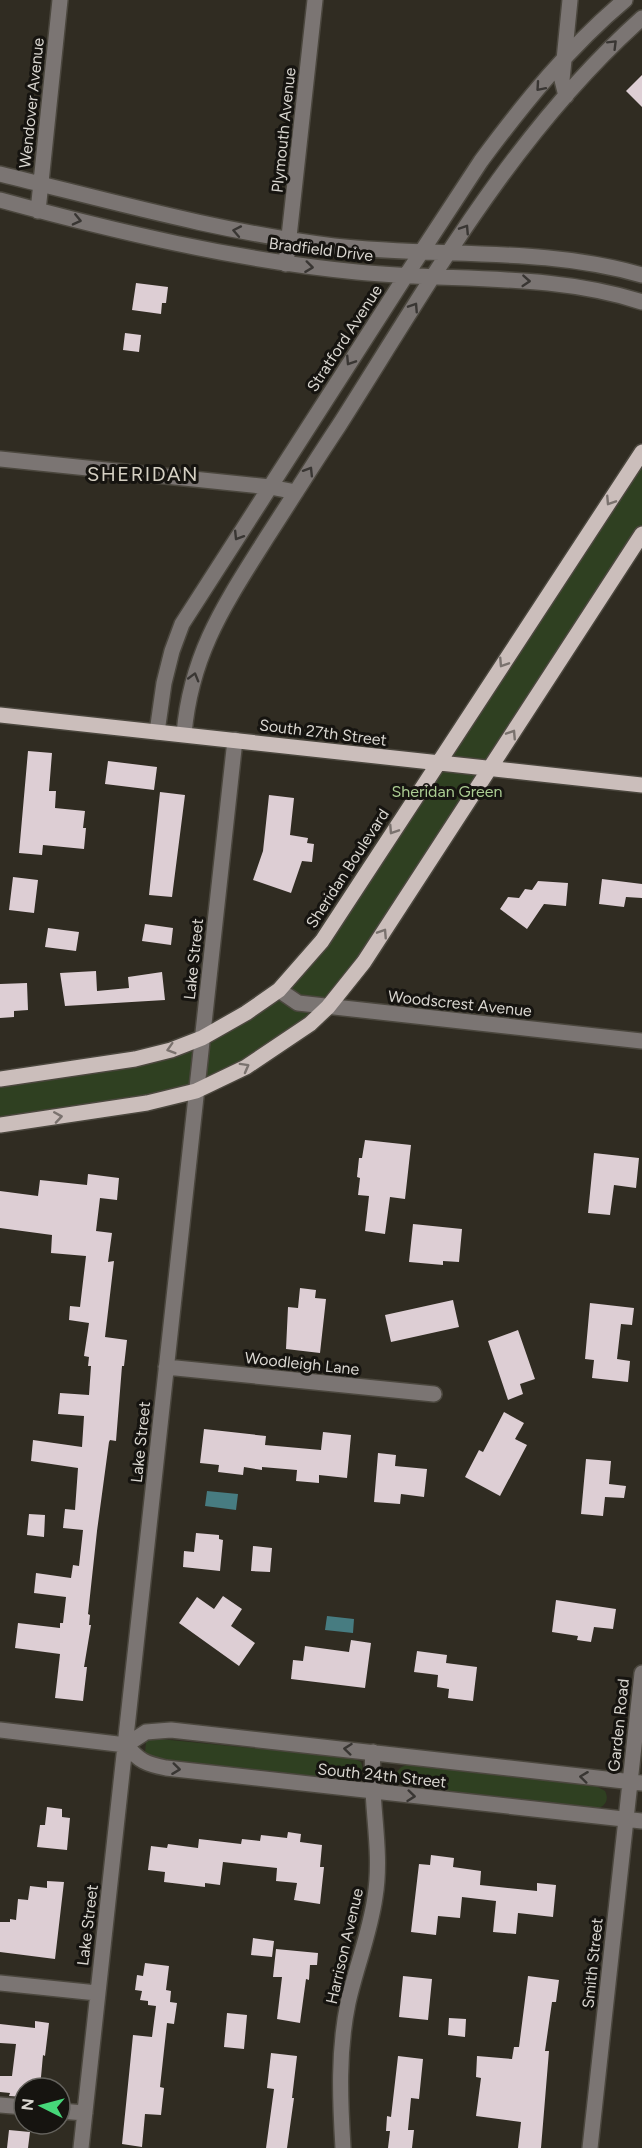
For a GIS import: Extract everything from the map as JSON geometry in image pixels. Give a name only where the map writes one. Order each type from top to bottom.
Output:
[{"type":"main road","name":"Sheridan Boulevard","points":[[0,1079],[135,1059],[171,1050],[202,1038],[246,1013],[279,990],[322,941],[642,452]]},
{"type":"main road","points":[[0,1125],[147,1103],[196,1091],[246,1067],[310,1024],[328,1007],[364,962],[642,534]]},
{"type":"main road","name":"South 27th Street","points":[[0,715],[642,785]]},
{"type":"street","name":"Wendover Avenue","points":[[38,211],[60,0]]},
{"type":"street","name":"Plymouth Avenue","points":[[286,264],[315,0]]},
{"type":"street","points":[[566,96],[562,80],[570,0]]},
{"type":"street","name":"Stratford Avenue","points":[[157,732],[164,683],[182,624],[420,252],[488,152],[516,114],[563,60],[598,22],[625,0]]},
{"type":"street","points":[[184,734],[187,705],[200,657],[210,633],[249,565],[495,184],[590,68],[642,18]]},
{"type":"street","name":"Bradfield Drive","points":[[0,174],[213,226],[289,239],[353,248],[538,257],[573,261],[642,275]]},
{"type":"street","name":"Bradfield Drive","points":[[0,200],[199,248],[286,264],[405,277],[556,284],[642,302]]},
{"type":"street","points":[[0,459],[270,487],[296,492]]},
{"type":"street","name":"Lake Street","points":[[81,2148],[235,740]]},
{"type":"street","name":"Woodscrest Avenue","points":[[279,990],[298,1003],[642,1041]]},
{"type":"street","name":"Woodleigh Lane","points":[[166,1367],[434,1394]]},
{"type":"street","name":"Garden Road","points":[[636,1783],[642,1673]]},
{"type":"street","points":[[0,1730],[126,1745]]},
{"type":"street","name":"South 24th Street","points":[[636,1783],[171,1730],[146,1732],[126,1745],[135,1757],[145,1763],[166,1768],[642,1821]]},
{"type":"street","name":"Harrison Avenue","points":[[343,2148],[339,2094],[342,2046],[348,2005],[376,1896],[377,1828],[372,1792],[373,1752]]},
{"type":"street","name":"Smith Street","points":[[590,2148],[626,1819],[636,1783]]},
{"type":"street","points":[[0,1983],[97,1993]]},
{"type":"street","points":[[72,2112],[85,2113]]},
{"type":"green space","name":"Sheridan Green","points":[[642,452],[642,534],[328,1007],[196,1091],[0,1125],[0,1079],[202,1038],[302,965]]},
{"type":"green space","points":[[150,1738],[352,1758],[361,1762],[362,1773],[356,1782],[154,1759],[145,1753],[146,1742]]},
{"type":"green space","points":[[406,1765],[594,1785],[605,1791],[606,1801],[603,1806],[594,1809],[403,1787],[396,1779],[398,1770]]},
{"type":"water","points":[[207,1491],[238,1494],[236,1510],[205,1506]]},
{"type":"water","points":[[327,1616],[354,1619],[353,1633],[325,1630]]},
{"type":"building","points":[[642,75],[642,107],[626,91]]},
{"type":"building","points":[[136,283],[168,287],[166,303],[162,303],[161,314],[132,310]]},
{"type":"building","points":[[125,333],[141,335],[139,352],[123,350]]},
{"type":"building","points":[[28,751],[52,753],[49,791],[56,791],[55,808],[85,811],[84,849],[43,845],[42,855],[19,853]]},
{"type":"building","points":[[108,761],[157,767],[154,790],[105,784]]},
{"type":"building","points":[[160,792],[185,795],[172,897],[149,895]]},
{"type":"building","points":[[269,795],[294,798],[290,835],[308,838],[307,843],[314,844],[312,862],[302,861],[291,893],[253,880],[263,851]]},
{"type":"building","points":[[13,877],[38,880],[34,913],[9,910]]},
{"type":"building","points":[[602,879],[642,884],[642,898],[626,897],[624,907],[599,904]]},
{"type":"building","points":[[538,881],[568,883],[566,906],[544,904],[527,929],[500,909],[508,897],[519,898],[525,889],[532,890]]},
{"type":"building","points":[[145,924],[173,928],[171,945],[142,941]]},
{"type":"building","points":[[48,928],[79,932],[76,951],[45,947]]},
{"type":"building","points":[[96,971],[97,991],[129,988],[128,977],[162,972],[165,1000],[65,1006],[60,973]]},
{"type":"building","points":[[27,983],[28,1010],[14,1011],[14,1017],[0,1018],[0,984]]},
{"type":"building","points":[[365,1140],[411,1145],[405,1199],[390,1197],[385,1234],[365,1231],[369,1196],[358,1195],[360,1178],[357,1177],[359,1158],[362,1158]]},
{"type":"building","points":[[594,1153],[639,1158],[636,1188],[614,1185],[610,1215],[588,1213]]},
{"type":"building","points":[[88,1174],[119,1178],[117,1200],[100,1198],[96,1231],[112,1233],[108,1262],[114,1261],[105,1337],[127,1340],[124,1366],[122,1366],[116,1441],[110,1440],[109,1442],[97,1531],[88,1614],[90,1615],[89,1625],[91,1625],[84,1667],[87,1667],[83,1701],[55,1698],[60,1654],[15,1648],[18,1623],[60,1628],[60,1623],[63,1623],[66,1597],[34,1593],[36,1573],[71,1578],[73,1565],[79,1566],[83,1530],[63,1528],[65,1509],[75,1510],[78,1468],[31,1461],[33,1440],[82,1447],[84,1416],[58,1414],[60,1393],[89,1395],[91,1366],[88,1366],[89,1357],[84,1356],[89,1323],[69,1320],[70,1306],[80,1307],[86,1256],[51,1253],[52,1235],[0,1228],[0,1191],[38,1196],[40,1180],[87,1185]]},
{"type":"building","points":[[413,1224],[462,1229],[459,1262],[443,1261],[443,1265],[409,1262]]},
{"type":"building","points":[[300,1288],[316,1290],[315,1298],[326,1299],[320,1353],[286,1349],[288,1307],[298,1308]]},
{"type":"building","points":[[453,1300],[459,1327],[391,1342],[385,1315]]},
{"type":"building","points":[[590,1303],[634,1308],[632,1325],[621,1324],[617,1359],[630,1361],[628,1382],[592,1378],[594,1360],[585,1359]]},
{"type":"building","points":[[518,1330],[535,1379],[520,1384],[523,1394],[508,1400],[488,1341]]},
{"type":"building","points":[[504,1412],[524,1423],[515,1439],[527,1445],[500,1496],[465,1477],[479,1450],[483,1452]]},
{"type":"building","points":[[204,1429],[266,1436],[265,1445],[321,1450],[323,1432],[351,1435],[347,1478],[319,1475],[319,1483],[296,1481],[297,1470],[262,1467],[262,1470],[244,1467],[243,1475],[218,1472],[219,1465],[200,1463]]},
{"type":"building","points":[[378,1453],[396,1455],[395,1466],[427,1469],[424,1497],[401,1494],[400,1504],[374,1502]]},
{"type":"building","points":[[586,1459],[611,1461],[609,1484],[626,1486],[624,1498],[605,1497],[603,1516],[581,1514]]},
{"type":"building","points":[[29,1514],[45,1515],[44,1537],[27,1535]]},
{"type":"building","points":[[196,1533],[219,1535],[219,1539],[223,1540],[220,1571],[183,1567],[184,1551],[194,1552]]},
{"type":"building","points":[[253,1546],[272,1548],[270,1572],[251,1571]]},
{"type":"building","points":[[223,1596],[242,1609],[231,1626],[255,1643],[239,1666],[179,1623],[197,1597],[214,1609]]},
{"type":"building","points":[[556,1600],[616,1609],[613,1629],[594,1627],[591,1642],[577,1640],[578,1636],[552,1632]]},
{"type":"building","points":[[351,1640],[371,1643],[365,1688],[291,1679],[293,1660],[303,1661],[305,1646],[349,1652]]},
{"type":"building","points":[[417,1651],[447,1655],[446,1663],[477,1667],[473,1701],[448,1698],[449,1689],[437,1687],[438,1675],[414,1672]]},
{"type":"building","points":[[47,1807],[62,1809],[62,1817],[70,1818],[67,1850],[37,1847],[40,1825],[45,1825]]},
{"type":"building","points":[[288,1832],[301,1834],[300,1842],[322,1845],[320,1867],[324,1867],[320,1904],[294,1900],[297,1883],[276,1881],[277,1868],[223,1862],[220,1885],[205,1883],[205,1887],[164,1882],[165,1872],[148,1870],[151,1846],[167,1848],[168,1844],[198,1848],[199,1839],[241,1844],[242,1839],[260,1841],[261,1835],[287,1838]]},
{"type":"building","points":[[431,1855],[454,1858],[453,1867],[481,1871],[480,1885],[537,1891],[537,1883],[556,1885],[553,1917],[518,1913],[516,1934],[493,1932],[496,1901],[462,1897],[460,1918],[438,1916],[436,1935],[411,1932],[419,1864],[430,1865]]},
{"type":"building","points":[[47,1881],[64,1882],[55,1959],[0,1952],[0,1922],[16,1920],[18,1899],[28,1900],[30,1886],[47,1888]]},
{"type":"building","points":[[253,1938],[274,1941],[272,1957],[251,1955]]},
{"type":"building","points":[[276,1949],[318,1953],[317,1965],[310,1965],[309,1980],[306,1979],[300,2023],[277,2019],[282,1977],[273,1977]]},
{"type":"building","points":[[145,1963],[169,1966],[166,1990],[171,1991],[170,2002],[177,2003],[174,2024],[167,2023],[160,2087],[164,2088],[161,2115],[145,2114],[142,2147],[122,2144],[133,2035],[152,2037],[156,2006],[148,2005],[148,2001],[140,2000],[142,1991],[135,1990],[137,1975],[143,1976]]},
{"type":"building","points":[[403,1976],[432,1979],[428,2020],[399,2017]]},
{"type":"building","points":[[528,1976],[559,1980],[556,2002],[552,2002],[545,2051],[549,2051],[541,2148],[518,2148],[521,2122],[476,2116],[481,2078],[476,2077],[477,2056],[512,2059],[514,2047],[519,2047]]},
{"type":"building","points":[[227,2013],[247,2015],[244,2049],[224,2047]]},
{"type":"building","points":[[449,2018],[466,2019],[465,2037],[448,2035]]},
{"type":"building","points":[[35,2021],[49,2023],[41,2076],[12,2076],[16,2044],[0,2043],[0,2024],[35,2028]]},
{"type":"building","points":[[271,2053],[297,2056],[287,2148],[266,2148],[274,2089],[267,2088]]},
{"type":"building","points":[[398,2056],[423,2059],[419,2099],[411,2098],[408,2130],[414,2130],[412,2148],[388,2148],[390,2131],[386,2131],[387,2116],[391,2117]]},
{"type":"building","points":[[0,2076],[12,2076],[12,2096],[9,2096],[10,2093],[0,2092]]},
{"type":"building","points":[[9,2130],[12,2130],[12,2136],[30,2136],[28,2148],[7,2148]]},
{"type":"district","name":"SHERIDAN","points":[[143,474]]}]
